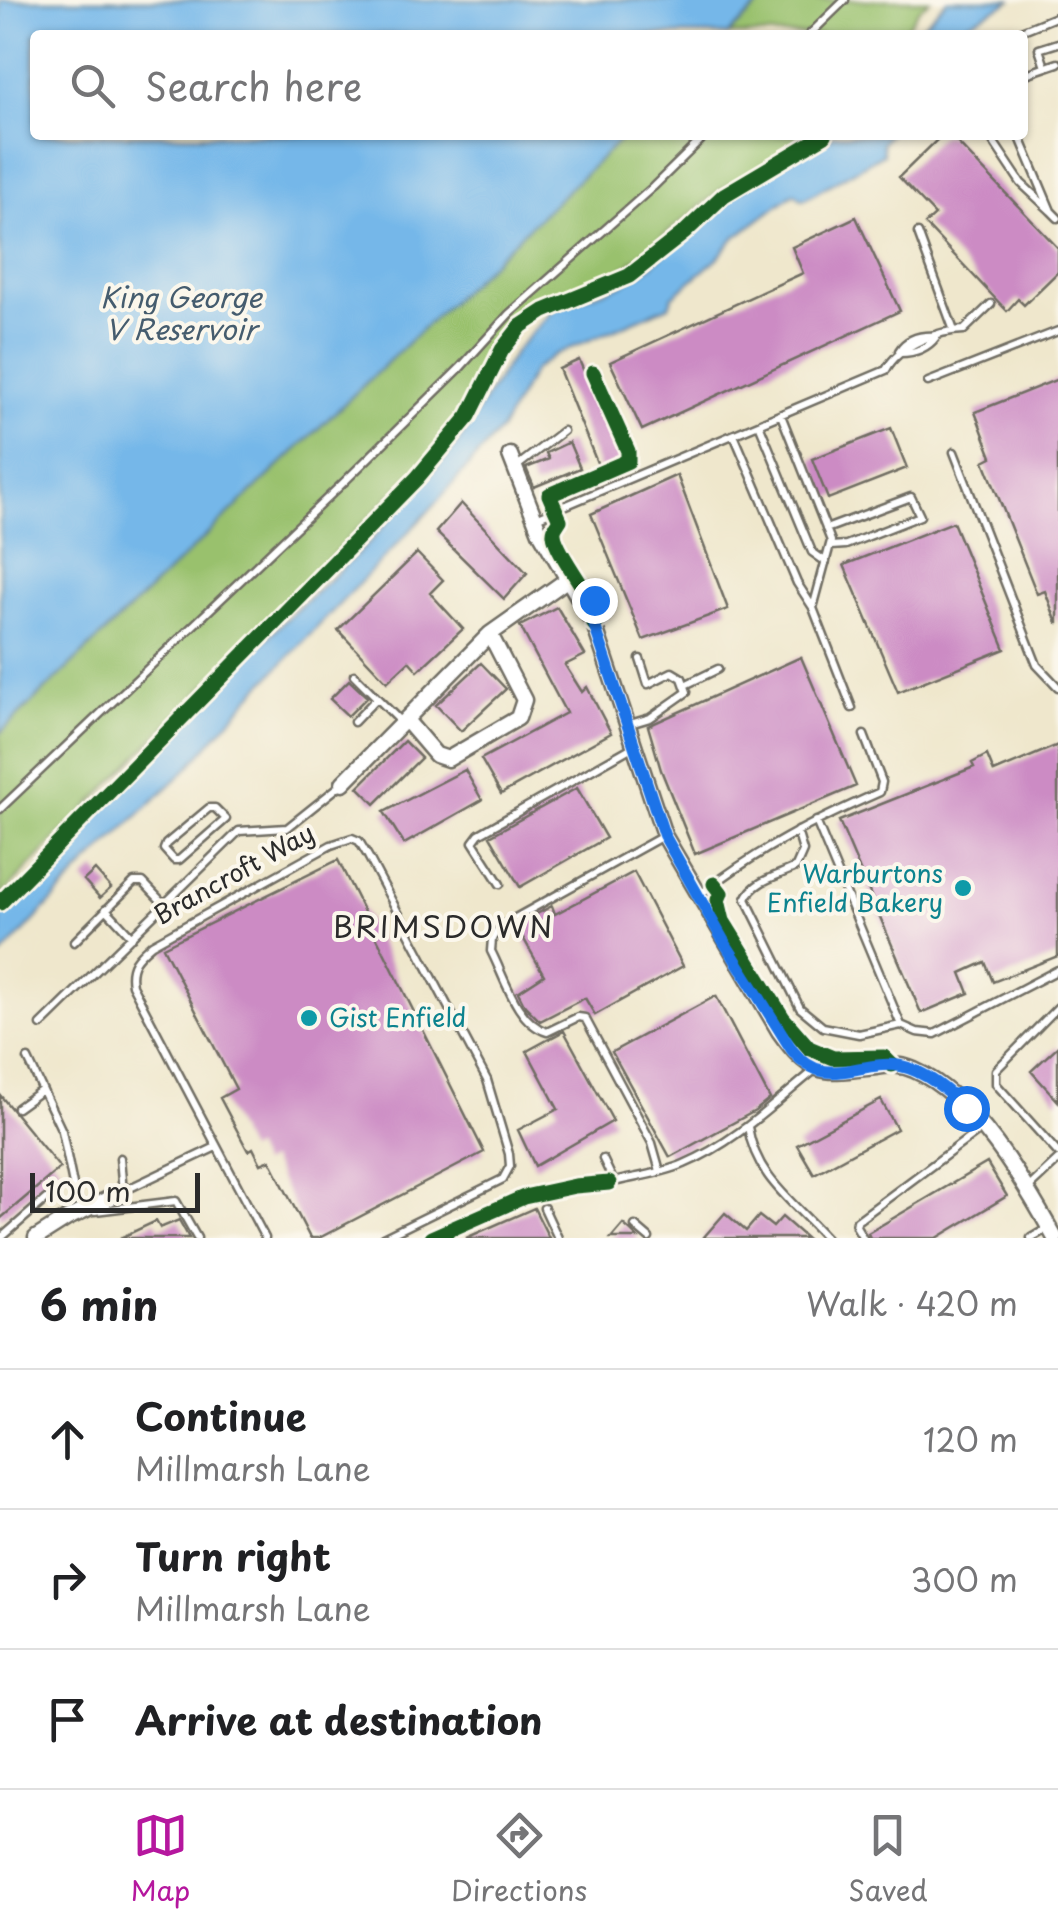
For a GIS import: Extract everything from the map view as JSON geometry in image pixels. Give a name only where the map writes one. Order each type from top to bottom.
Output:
[{"type":"street","points":[[512,462],[534,518],[594,624],[664,835],[779,1031],[798,1058],[815,1070],[840,1072],[892,1065],[916,1070],[955,1097],[982,1128],[1052,1233]]},
{"type":"street","points":[[343,783],[490,634],[568,578]]},
{"type":"street","points":[[404,722],[436,755],[448,759],[518,718],[524,700],[490,634]]},
{"type":"street","points":[[36,1238],[117,1194]]},
{"type":"lane","points":[[814,30],[845,0]]},
{"type":"lane","points":[[1023,30],[1058,16]]},
{"type":"lane","points":[[1045,67],[1039,49],[1058,43]]},
{"type":"lane","points":[[1028,73],[1058,62]]},
{"type":"lane","points":[[0,809],[340,485],[460,368],[509,314],[701,140]]},
{"type":"lane","points":[[992,140],[1021,183],[1058,218]]},
{"type":"lane","points":[[1021,140],[1051,211]]},
{"type":"lane","points":[[918,233],[953,328]]},
{"type":"lane","points":[[534,518],[886,370],[898,353],[910,354],[930,346],[937,336],[953,328],[964,330],[991,304]]},
{"type":"lane","points":[[928,382],[1058,331]]},
{"type":"lane","points":[[781,414],[831,546],[813,608]]},
{"type":"lane","points":[[759,424],[812,552],[826,562]]},
{"type":"lane","points":[[512,462],[563,432]]},
{"type":"lane","points":[[734,435],[797,584],[813,608],[852,708]]},
{"type":"lane","points":[[954,452],[1037,665],[1058,687]]},
{"type":"lane","points":[[826,529],[911,496],[920,516],[846,545],[831,546]]},
{"type":"lane","points":[[629,725],[650,718],[688,692],[672,672],[648,684],[640,659]]},
{"type":"lane","points":[[684,685],[718,669]]},
{"type":"lane","points":[[354,675],[404,722]]},
{"type":"lane","points":[[354,722],[378,698]]},
{"type":"lane","points":[[698,896],[740,863],[796,831],[880,792],[882,782],[864,735]]},
{"type":"lane","points":[[500,884],[473,842],[479,834],[635,745]]},
{"type":"lane","points":[[41,1025],[239,831],[287,828],[343,783]]},
{"type":"lane","points":[[226,819],[179,860],[164,849],[209,808],[215,808],[239,831]]},
{"type":"lane","points":[[816,821],[901,1025]]},
{"type":"lane","points":[[796,831],[803,851],[796,867],[759,884],[746,899],[800,1008],[824,1027],[859,1034],[901,1025],[936,1034],[1058,970]]},
{"type":"lane","points":[[660,1171],[652,1143],[585,1018],[578,1017],[547,1032],[535,1028],[524,1017],[491,951],[499,927],[664,835]]},
{"type":"lane","name":"Brancroft Way","points":[[265,1238],[130,975],[136,958],[152,944],[352,838],[368,856],[488,1080],[510,1166],[503,1179],[383,1238]]},
{"type":"lane","points":[[74,942],[138,880],[165,905]]},
{"type":"lane","points":[[106,909],[132,937]]},
{"type":"lane","points":[[1026,1190],[1058,1156],[996,1084],[996,1070],[1058,1006]]},
{"type":"lane","points":[[28,1059],[62,1132],[82,1212],[176,1201],[196,1238]]},
{"type":"lane","points":[[603,1158],[612,1183],[683,1165],[748,1128],[815,1070]]},
{"type":"lane","points":[[17,1108],[42,1090]]},
{"type":"lane","points":[[748,1128],[756,1161],[781,1194],[826,1238]]},
{"type":"lane","points":[[864,1238],[857,1221],[982,1128]]},
{"type":"lane","points":[[117,1194],[216,1147]]},
{"type":"lane","points":[[117,1194],[120,1158]]},
{"type":"lane","points":[[1,1238],[46,1199]]},
{"type":"lane","points":[[544,1208],[558,1238]]},
{"type":"lane","points":[[635,1226],[649,1238]]},
{"type":"lane","points":[[1031,1238],[1052,1233]]},
{"type":"green space","points":[[765,0],[930,0],[905,30],[733,30]]},
{"type":"green space","points":[[620,140],[807,140],[722,189],[613,277],[539,305],[499,344],[444,441],[0,897],[0,733]]},
{"type":"water","name":"King George V Reservoir","points":[[0,0],[765,0],[733,30],[30,30],[30,140],[620,140],[0,733]]},
{"type":"water","points":[[947,0],[1013,0],[960,30],[919,30]]},
{"type":"water","points":[[825,140],[885,140],[883,154],[803,200],[794,193],[733,239],[718,258],[672,297],[669,306],[554,355],[534,370],[501,429],[426,514],[251,696],[188,768],[89,862],[0,957],[0,913],[285,620],[365,547],[457,444],[516,350],[554,309],[623,284],[651,266],[711,211],[757,178]]},
{"type":"building","points":[[937,140],[955,140],[1058,248],[1058,272],[1024,305],[1018,299],[1007,311],[925,224],[935,215],[899,177]]},
{"type":"building","points":[[856,217],[900,311],[642,430],[610,362],[803,273],[792,247]]},
{"type":"building","points":[[579,360],[623,460],[600,470],[559,369]]},
{"type":"building","points":[[1058,379],[1057,623],[1045,591],[1037,594],[984,461],[992,457],[975,412]]},
{"type":"building","points":[[891,428],[907,468],[828,499],[812,459]]},
{"type":"building","points":[[569,442],[580,468],[534,487],[526,468],[549,459],[546,453]]},
{"type":"building","points":[[677,475],[728,609],[643,640],[591,514]]},
{"type":"building","points":[[461,503],[527,573],[504,599],[436,532]]},
{"type":"building","points":[[953,522],[1005,649],[898,692],[844,565]]},
{"type":"building","points":[[417,553],[443,580],[430,593],[463,629],[418,671],[409,661],[387,682],[338,630]]},
{"type":"building","points":[[557,607],[585,655],[565,665],[582,692],[587,687],[611,733],[501,794],[481,759],[566,713],[520,626]]},
{"type":"building","points":[[801,657],[856,786],[695,854],[648,726]]},
{"type":"building","points":[[481,663],[506,689],[461,731],[436,705]]},
{"type":"building","points":[[349,680],[367,697],[348,716],[330,699]]},
{"type":"building","points":[[404,741],[421,758],[375,804],[358,787]]},
{"type":"building","name":"Warburtons Enfield Bakery","points":[[1058,745],[1058,956],[993,982],[985,962],[961,973],[969,993],[921,1013],[839,821],[974,767],[972,763],[987,755],[994,772]]},
{"type":"building","points":[[465,770],[482,800],[404,844],[384,812]]},
{"type":"building","points":[[577,788],[606,838],[520,887],[490,836]]},
{"type":"building","name":"Gist Enfield","points":[[338,860],[484,1152],[319,1238],[310,1238],[270,1160],[261,1164],[253,1148],[248,1151],[220,1098],[236,1089],[163,947]]},
{"type":"building","points":[[95,870],[111,888],[100,898],[84,880]]},
{"type":"building","points":[[634,872],[683,966],[595,1015],[585,998],[540,1021],[518,992],[544,975],[516,925],[552,906],[555,914]]},
{"type":"building","points":[[716,996],[770,1099],[670,1157],[612,1052]]},
{"type":"building","points":[[564,1031],[613,1121],[535,1166],[518,1130],[558,1109],[527,1051]]},
{"type":"building","points":[[1058,1046],[1058,1101],[1031,1071]]},
{"type":"building","points":[[0,1095],[60,1168],[0,1219]]},
{"type":"building","points":[[881,1100],[897,1129],[814,1174],[797,1145]]},
{"type":"building","points":[[987,1163],[1007,1196],[937,1238],[870,1238],[868,1233]]},
{"type":"building","points":[[534,1208],[549,1238],[466,1238]]},
{"type":"building","points":[[725,1213],[746,1231],[759,1216],[773,1227],[782,1217],[806,1238],[703,1238]]},
{"type":"building","points":[[179,1220],[189,1238],[120,1238],[156,1221],[160,1228]]},
{"type":"building","points":[[623,1224],[631,1231],[638,1238],[611,1238]]},
{"type":"cycle path","points":[[0,903],[417,478],[469,416],[502,350],[521,326],[544,311],[629,276],[724,195],[817,140]]},
{"type":"cycle path","points":[[593,373],[628,451],[628,461],[549,495],[560,520],[554,530],[556,542],[601,619],[594,624]]},
{"type":"cycle path","points":[[714,884],[721,893],[718,900],[723,921],[783,1018],[809,1048],[833,1058],[884,1057],[892,1065]]},
{"type":"cycle path","points":[[431,1238],[524,1197],[609,1183]]},
{"type":"place","name":"Warburtons Enfield Bakery","points":[[963,888]]},
{"type":"place","name":"Gist Enfield","points":[[309,1018]]},
{"type":"district","name":"BRIMSDOWN","points":[[444,928]]},
{"type":"route","points":[[594,600],[600,619],[594,624],[664,835],[723,940],[792,1050],[806,1065],[826,1072],[892,1065],[916,1070],[966,1108]]}]
